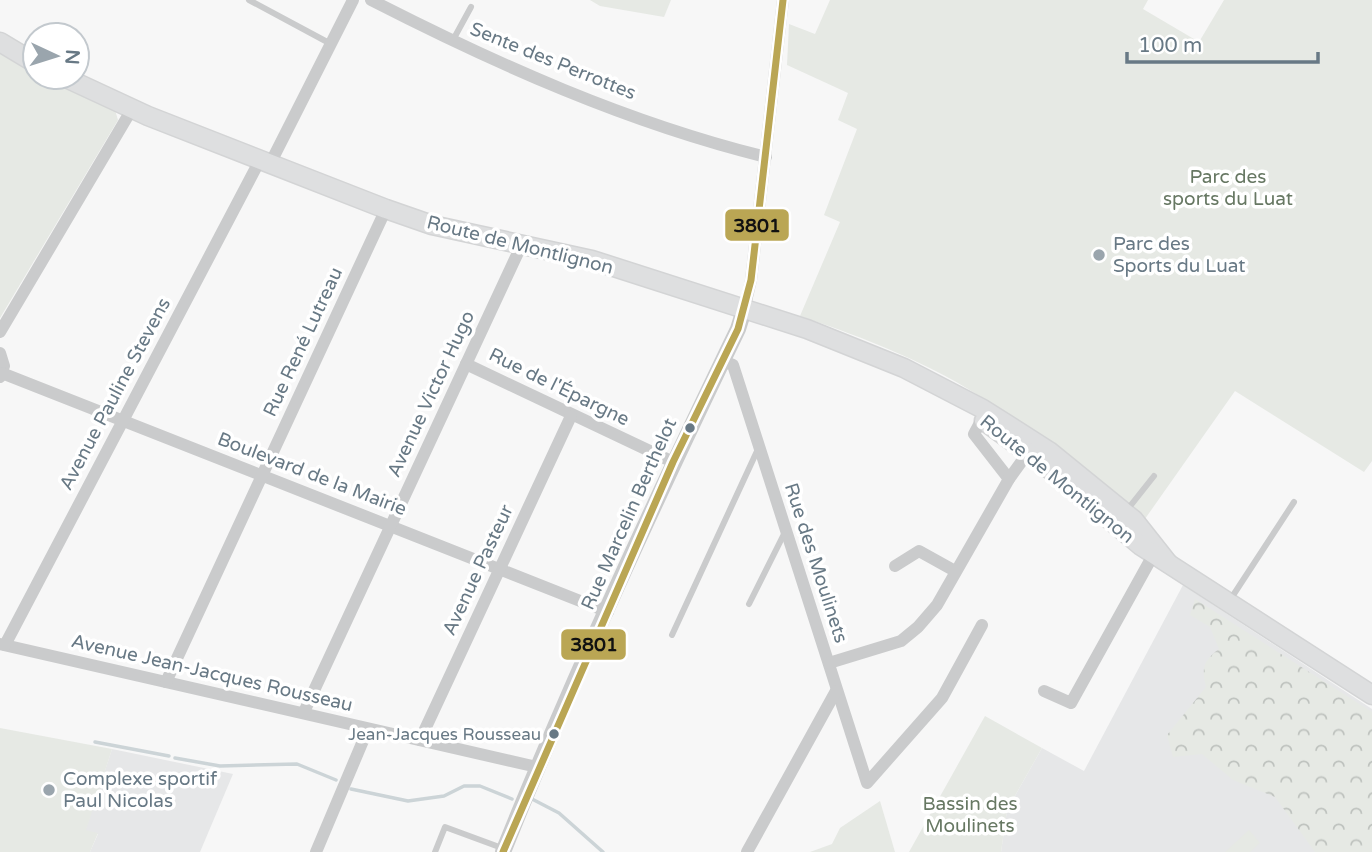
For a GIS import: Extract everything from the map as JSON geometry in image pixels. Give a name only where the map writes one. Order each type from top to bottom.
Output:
[{"type":"main road","points":[[0,42],[21,55]]},
{"type":"main road","name":"Route de Montlignon","points":[[91,90],[265,162],[432,225],[592,260],[807,329],[904,368],[982,409],[1120,519],[1159,555],[1372,695]]},
{"type":"main road","name":"Route de Montlignon","points":[[948,393],[982,419],[1032,447]]},
{"type":"street","points":[[265,162],[353,0]]},
{"type":"street","name":"Sente des Perrottes","points":[[371,0],[452,41],[589,100],[766,157]]},
{"type":"street","points":[[744,310],[751,280],[783,0]]},
{"type":"street","points":[[0,332],[132,109]]},
{"type":"street","name":"Avenue Pauline Stevens","points":[[2,645],[122,420],[265,162]]},
{"type":"street","name":"Rue René Lutreau","points":[[166,681],[386,209]]},
{"type":"street","name":"Avenue Victor Hugo","points":[[304,712],[522,244]]},
{"type":"street","name":"Rue Marcelin Berthelot","points":[[503,850],[537,767],[673,462],[744,310]]},
{"type":"street","points":[[0,353],[3,359],[1,375]]},
{"type":"street","name":"Rue des Moulinets","points":[[722,361],[733,365],[867,783],[942,698],[982,625]]},
{"type":"street","name":"Rue de l'Épargne","points":[[466,364],[673,462]]},
{"type":"street","name":"Boulevard de la Mairie","points":[[1,375],[608,612]]},
{"type":"street","name":"Avenue Pasteur","points":[[420,740],[571,416]]},
{"type":"street","points":[[982,419],[974,434],[1009,479]]},
{"type":"street","points":[[828,663],[901,641],[918,628],[937,605],[1009,479],[1032,447]]},
{"type":"street","points":[[895,566],[919,551],[955,570]]},
{"type":"street","points":[[1044,691],[1071,703],[1159,555]]},
{"type":"street","name":"Avenue Jean-Jacques Rousseau","points":[[2,645],[537,767]]},
{"type":"street","points":[[747,852],[836,691]]},
{"type":"street","points":[[316,852],[368,729]]},
{"type":"lane","points":[[249,0],[331,44]]},
{"type":"lane","points":[[452,41],[471,7]]},
{"type":"lane","points":[[672,635],[759,447]]},
{"type":"lane","points":[[1120,519],[1154,476]]},
{"type":"lane","points":[[1228,602],[1294,502]]},
{"type":"lane","points":[[749,604],[786,530]]},
{"type":"lane","points":[[435,852],[445,827],[503,850]]},
{"type":"shaded area","points":[[1183,585],[1372,709],[1372,852],[1001,852],[1007,810],[1042,748],[1084,771]]},
{"type":"shaded area","points":[[112,749],[233,774],[200,852],[90,852],[98,834],[85,831]]},
{"type":"green space","points":[[590,0],[671,0],[664,17],[600,6]]},
{"type":"green space","name":"Parc des Sports du Luat","points":[[830,0],[1148,0],[1143,9],[1199,42],[1224,0],[1372,0],[1372,461],[1364,472],[1235,391],[1140,526],[1029,432],[968,389],[898,353],[800,316],[840,222],[824,215],[857,129],[838,120],[848,93],[787,65],[789,24],[815,34]]},
{"type":"green space","points":[[0,53],[21,64],[21,91],[74,91],[115,110],[118,120],[0,318]]},
{"type":"green space","points":[[1195,599],[1372,712],[1372,852],[1315,852],[1275,797],[1233,780],[1202,754],[1173,757],[1167,735],[1206,687],[1205,665],[1219,649],[1210,627],[1190,615]]},
{"type":"green space","name":"Bassin des Moulinets","points":[[985,716],[1042,748],[1007,810],[1001,852],[909,852]]},
{"type":"green space","name":"Complexe sportif Paul Nicolas","points":[[0,728],[112,749],[86,830],[98,833],[90,852],[0,852]]},
{"type":"green space","name":"Bassin des Moulinets","points":[[880,801],[895,852],[810,852],[832,844],[840,828]]},
{"type":"green space","points":[[1249,830],[1260,843],[1250,852],[1225,852]]},
{"type":"waterway","points":[[95,742],[169,756]]},
{"type":"waterway","points":[[175,758],[220,766],[297,764],[336,780]]},
{"type":"waterway","points":[[351,789],[408,801],[444,796],[464,786],[480,786],[512,799]]},
{"type":"waterway","points":[[532,799],[559,813],[603,852]]},
{"type":"transit line","name":"3801","points":[[503,852],[673,462],[738,329],[751,280],[783,0]]},
{"type":"place","name":"Parc des Sports du Luat","points":[[1099,255]]},
{"type":"place","name":"Jean-Jacques Rousseau","points":[[554,734]]},
{"type":"place","name":"Complexe sportif Paul Nicolas","points":[[49,790]]},
{"type":"park label","name":"Parc des sports du Luat","points":[[1228,188]]}]
